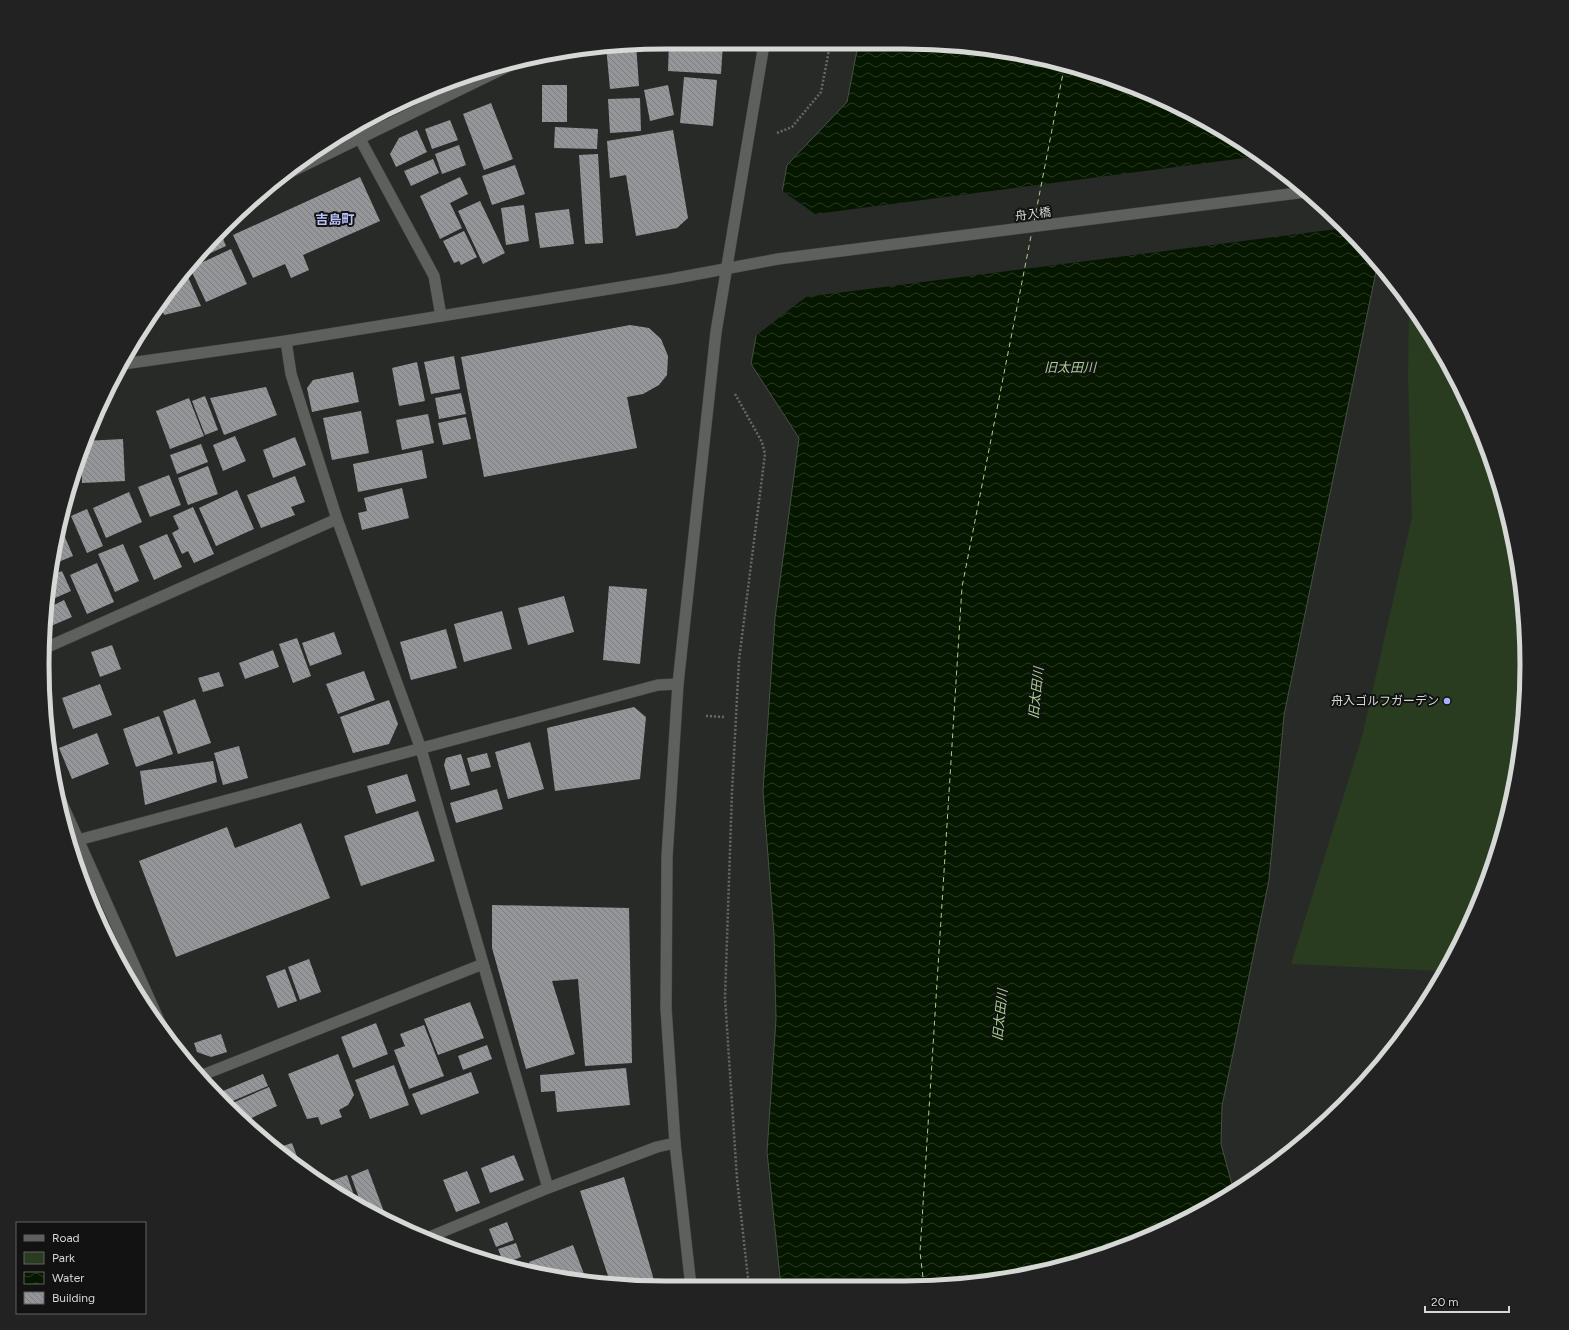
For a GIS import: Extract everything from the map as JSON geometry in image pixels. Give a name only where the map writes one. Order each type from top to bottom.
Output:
[{"type":"street","points":[[690,1281],[676,1144],[666,1000],[667,857],[678,684],[716,332],[763,49]]},
{"type":"street","points":[[307,164],[492,74]]},
{"type":"street","points":[[360,139],[434,276],[441,316]]},
{"type":"street","name":"舟入橋","points":[[129,363],[286,341],[763,262],[1299,193]]},
{"type":"street","points":[[286,341],[291,374],[337,519],[421,749],[548,1188]]},
{"type":"street","points":[[49,646],[337,519]]},
{"type":"street","points":[[78,840],[658,685],[678,684]]},
{"type":"street","points":[[69,819],[153,1006]]},
{"type":"street","points":[[205,1074],[483,964]]},
{"type":"street","points":[[433,1235],[548,1188],[657,1147],[676,1144]]},
{"type":"path","points":[[777,133],[792,127],[821,92],[829,49]]},
{"type":"path","points":[[736,394],[762,442],[765,454],[739,660],[732,792],[725,998],[737,1179],[748,1281]]},
{"type":"path","points":[[706,716],[725,718]]},
{"type":"green space","name":"舟入ゴルフガーデン","points":[[1409,313],[1437,357],[1473,429],[1499,506],[1508,545],[1515,585],[1519,625],[1520,665],[1519,705],[1515,745],[1508,785],[1499,824],[1473,901],[1438,971],[1291,964],[1362,737],[1412,517],[1408,376]]},
{"type":"water","name":"旧太田川","points":[[857,49],[944,50],[984,54],[1063,70],[1102,82],[1140,96],[1176,113],[1212,132],[1246,153],[1279,176],[1310,202],[1340,229],[1376,270],[1284,715],[1269,880],[1222,1106],[1221,1144],[1232,1185],[1176,1217],[1140,1234],[1102,1248],[1063,1260],[1024,1269],[984,1276],[944,1280],[780,1281],[767,1152],[776,1019],[774,934],[763,791],[775,618],[799,438],[751,364],[787,165],[847,102]]},
{"type":"pier","points":[[1252,157],[1279,176],[1340,229],[806,297],[753,338],[780,189],[815,214]]},
{"type":"building","points":[[669,49],[723,49],[721,74],[668,71]]},
{"type":"building","points":[[636,50],[639,86],[610,89],[607,52]]},
{"type":"building","points":[[684,77],[717,80],[713,126],[680,123]]},
{"type":"building","points":[[542,85],[567,85],[567,122],[542,122]]},
{"type":"building","points":[[668,85],[674,115],[650,121],[644,90]]},
{"type":"building","points":[[640,98],[641,131],[610,133],[608,99]]},
{"type":"building","points":[[491,103],[513,159],[484,170],[463,114]]},
{"type":"building","points":[[450,120],[458,140],[432,149],[425,129]]},
{"type":"building","points":[[555,127],[598,129],[597,149],[554,148]]},
{"type":"building","points":[[417,130],[427,152],[396,167],[390,154],[399,138]]},
{"type":"building","points":[[673,130],[688,218],[677,228],[636,236],[626,175],[610,178],[607,141]]},
{"type":"building","points":[[459,145],[466,165],[442,174],[435,154]]},
{"type":"building","points":[[598,154],[603,243],[585,244],[579,155]]},
{"type":"building","points":[[433,159],[439,173],[411,186],[404,171]]},
{"type":"building","points":[[515,165],[525,194],[492,205],[482,176]]},
{"type":"building","points":[[360,177],[380,221],[303,255],[309,270],[291,278],[285,264],[253,278],[233,235]]},
{"type":"building","points":[[460,177],[468,194],[450,203],[462,228],[440,239],[420,196]]},
{"type":"building","points":[[480,201],[505,253],[483,264],[458,211]]},
{"type":"building","points":[[524,205],[529,241],[506,245],[501,208]]},
{"type":"building","points":[[569,209],[574,244],[540,248],[535,213]]},
{"type":"building","points":[[464,231],[477,257],[461,265],[459,261],[454,263],[443,241]]},
{"type":"building","points":[[222,237],[226,246],[205,256]]},
{"type":"building","points":[[231,249],[247,284],[206,302],[192,271],[197,265]]},
{"type":"building","points":[[188,276],[201,306],[164,315],[162,310]]},
{"type":"building","points":[[630,325],[649,328],[661,339],[668,356],[667,375],[659,385],[643,394],[627,397],[637,448],[484,477],[461,357]]},
{"type":"building","points":[[454,356],[460,389],[431,394],[424,362]]},
{"type":"building","points":[[417,362],[425,401],[399,406],[392,368]]},
{"type":"building","points":[[353,372],[359,402],[312,412],[307,388],[313,380]]},
{"type":"building","points":[[266,387],[277,415],[224,435],[210,398]]},
{"type":"building","points":[[461,393],[466,414],[439,419],[435,398]]},
{"type":"building","points":[[205,396],[218,430],[205,435],[192,401]]},
{"type":"building","points":[[189,398],[204,436],[170,449],[156,411]]},
{"type":"building","points":[[361,411],[369,453],[332,460],[323,418]]},
{"type":"building","points":[[428,414],[434,443],[402,450],[396,420]]},
{"type":"building","points":[[466,417],[471,439],[443,445],[438,423]]},
{"type":"building","points":[[235,436],[246,461],[223,471],[213,445]]},
{"type":"building","points":[[295,437],[306,465],[273,478],[263,450]]},
{"type":"building","points":[[123,439],[125,481],[82,483],[82,469],[92,441]]},
{"type":"building","points":[[201,444],[208,462],[177,474],[170,455]]},
{"type":"building","points":[[422,450],[427,478],[358,492],[353,464]]},
{"type":"building","points":[[208,466],[218,494],[188,505],[178,478]]},
{"type":"building","points":[[169,475],[181,505],[150,517],[138,487]]},
{"type":"building","points":[[295,476],[305,502],[291,507],[295,515],[261,528],[247,495]]},
{"type":"building","points":[[402,488],[409,518],[362,530],[358,513],[367,511],[364,498]]},
{"type":"building","points":[[237,490],[254,529],[216,546],[199,508]]},
{"type":"building","points":[[129,492],[142,522],[106,538],[93,508]]},
{"type":"building","points":[[193,507],[214,554],[194,563],[188,551],[182,554],[172,533],[179,529],[173,516]]},
{"type":"building","points":[[87,509],[103,546],[87,553],[71,516]]},
{"type":"building","points":[[64,534],[73,556],[58,562]]},
{"type":"building","points":[[167,534],[182,567],[154,580],[139,546]]},
{"type":"building","points":[[123,544],[139,581],[115,592],[98,554]]},
{"type":"building","points":[[97,563],[114,602],[87,614],[70,575]]},
{"type":"building","points":[[62,571],[71,591],[53,599],[54,585],[56,573]]},
{"type":"building","points":[[609,586],[647,589],[640,664],[603,660]]},
{"type":"building","points":[[564,596],[574,632],[528,645],[518,608]]},
{"type":"building","points":[[64,600],[72,617],[50,626],[52,606]]},
{"type":"building","points":[[502,611],[512,649],[464,662],[454,624]]},
{"type":"building","points":[[446,629],[457,668],[411,680],[400,642]]},
{"type":"building","points":[[334,632],[342,654],[310,666],[302,643]]},
{"type":"building","points":[[297,638],[311,676],[293,683],[279,644]]},
{"type":"building","points":[[112,645],[121,669],[100,677],[91,652]]},
{"type":"building","points":[[273,650],[279,667],[245,679],[239,663]]},
{"type":"building","points":[[364,671],[375,700],[338,714],[326,684]]},
{"type":"building","points":[[219,672],[224,686],[203,692],[198,678]]},
{"type":"building","points":[[100,684],[112,715],[73,729],[62,698]]},
{"type":"building","points":[[195,699],[211,743],[178,754],[163,711]]},
{"type":"building","points":[[389,700],[398,724],[389,744],[353,753],[340,717]]},
{"type":"building","points":[[634,707],[646,717],[640,779],[555,791],[547,728]]},
{"type":"building","points":[[159,716],[173,754],[136,767],[123,729]]},
{"type":"building","points":[[97,733],[109,764],[72,779],[59,748]]},
{"type":"building","points":[[530,742],[544,789],[508,799],[495,752]]},
{"type":"building","points":[[239,746],[248,778],[223,785],[214,753]]},
{"type":"building","points":[[487,753],[491,767],[471,772],[467,758]]},
{"type":"building","points":[[461,754],[470,785],[451,790],[444,765],[446,758]]},
{"type":"building","points":[[213,761],[217,782],[145,805],[140,771]]},
{"type":"building","points":[[407,774],[416,801],[376,814],[367,786]]},
{"type":"building","points":[[497,789],[503,809],[456,823],[450,803]]},
{"type":"building","points":[[418,811],[435,861],[361,886],[344,836]]},
{"type":"building","points":[[301,823],[330,898],[176,957],[139,861],[227,827],[235,848]]},
{"type":"building","points":[[492,905],[629,908],[632,1063],[585,1066],[578,979],[552,981],[575,1054],[526,1069],[492,948]]},
{"type":"building","points":[[309,959],[321,992],[300,1000],[288,967]]},
{"type":"building","points":[[285,969],[297,1001],[278,1008],[266,976]]},
{"type":"building","points":[[470,1002],[484,1038],[438,1055],[424,1019]]},
{"type":"building","points":[[376,1023],[388,1054],[353,1068],[341,1037]]},
{"type":"building","points":[[424,1025],[444,1076],[409,1089],[394,1050],[405,1046],[400,1034]]},
{"type":"building","points":[[221,1034],[227,1052],[211,1057],[197,1052],[194,1043]]},
{"type":"building","points":[[487,1045],[492,1059],[463,1070],[458,1056]]},
{"type":"building","points":[[338,1054],[354,1095],[348,1105],[339,1110],[342,1117],[321,1125],[318,1117],[307,1119],[288,1074]]},
{"type":"building","points":[[394,1065],[409,1105],[370,1119],[355,1080]]},
{"type":"building","points":[[626,1068],[630,1105],[557,1112],[555,1091],[541,1092],[540,1075]]},
{"type":"building","points":[[471,1072],[479,1093],[421,1115],[412,1094]]},
{"type":"building","points":[[263,1074],[268,1086],[230,1102],[226,1097],[223,1091]]},
{"type":"building","points":[[269,1087],[277,1106],[249,1119],[232,1103]]},
{"type":"building","points":[[292,1143],[298,1160],[290,1154],[281,1147]]},
{"type":"building","points":[[514,1155],[524,1180],[490,1193],[481,1168]]},
{"type":"building","points":[[368,1169],[384,1212],[359,1199],[351,1176]]},
{"type":"building","points":[[467,1171],[480,1203],[456,1212],[443,1180]]},
{"type":"building","points":[[347,1175],[354,1196],[330,1181]]},
{"type":"building","points":[[624,1177],[654,1281],[609,1278],[580,1191]]},
{"type":"building","points":[[507,1222],[514,1240],[496,1247],[489,1229]]},
{"type":"building","points":[[516,1243],[521,1257],[511,1261],[502,1259],[498,1249]]},
{"type":"building","points":[[573,1245],[584,1274],[581,1275],[545,1269],[530,1266],[529,1262]]},
{"type":"ferry route","points":[[1034,222],[1064,70]]},
{"type":"ferry route","points":[[923,1281],[920,1252],[962,587],[1032,231]]},
{"type":"place","name":"舟入ゴルフガーデン","points":[[1447,701]]},
{"type":"district","name":"吉島町","points":[[335,219]]}]
